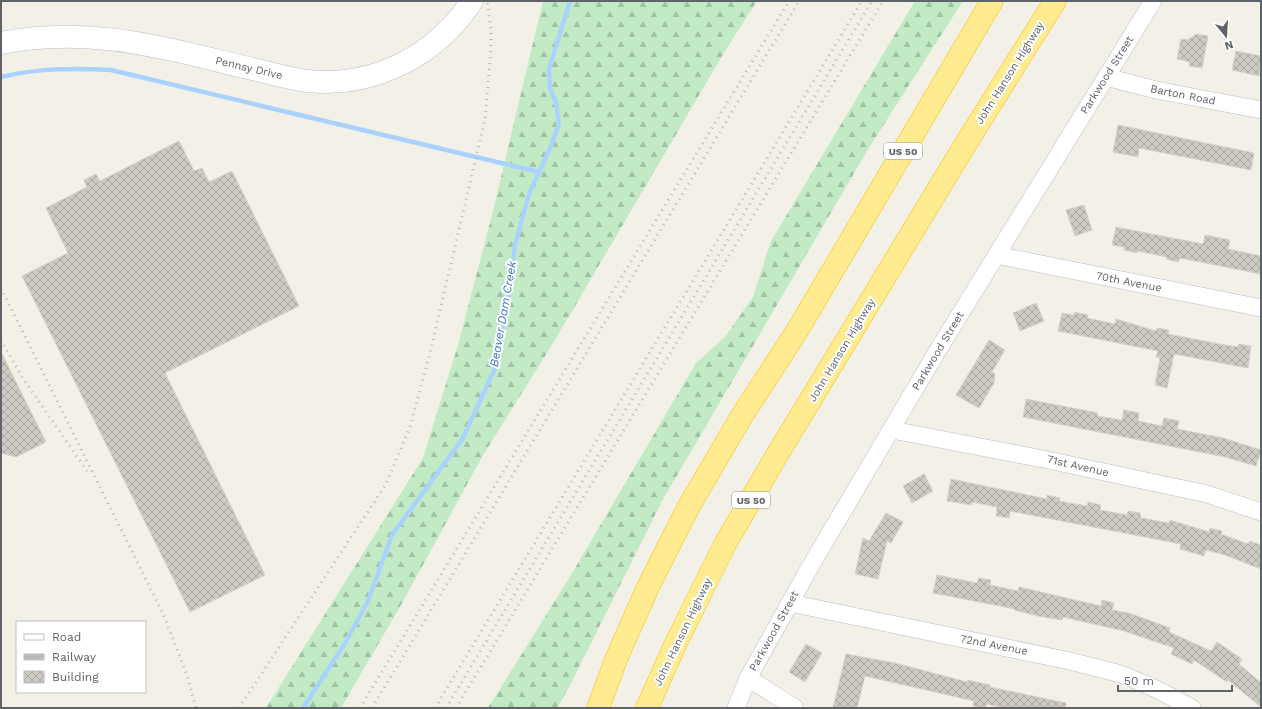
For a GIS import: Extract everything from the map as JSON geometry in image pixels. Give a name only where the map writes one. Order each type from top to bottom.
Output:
[{"type":"highway","name":"US 50","points":[[598,708],[617,657],[648,587],[689,506],[743,414],[801,325],[992,1]]},
{"type":"highway","name":"John Hanson Highway","points":[[647,708],[675,645],[728,540],[777,456],[965,145],[1055,1]]},
{"type":"main road","name":"Pennsy Drive","points":[[1,43],[54,36],[103,38],[163,48],[294,79],[333,82],[374,75],[410,60],[443,36],[462,16],[472,1]]},
{"type":"street","name":"Parkwood Street","points":[[736,708],[748,678],[790,603],[892,430],[996,255],[1153,1]]},
{"type":"street","name":"Barton Road","points":[[1106,77],[1156,90],[1261,110]]},
{"type":"street","name":"70th Avenue","points":[[996,255],[1261,308]]},
{"type":"street","name":"71st Avenue","points":[[892,430],[1043,458],[1207,494],[1261,512]]},
{"type":"street","name":"72nd Avenue","points":[[790,603],[1070,661],[1121,674],[1156,689],[1192,708]]},
{"type":"street","points":[[748,678],[796,708]]},
{"type":"green space","points":[[543,1],[757,1],[728,46],[555,340],[482,457],[401,605],[341,708],[266,708],[423,458],[458,345],[492,215]]},
{"type":"green space","points":[[915,1],[963,1],[870,146],[662,501],[569,687],[557,708],[488,708],[571,575],[696,363],[725,337],[753,297],[771,241]]},
{"type":"building","points":[[1197,34],[1208,36],[1202,68],[1189,66],[1190,62],[1177,59],[1181,39],[1187,40]]},
{"type":"building","points":[[1236,51],[1261,56],[1259,76],[1232,70]]},
{"type":"building","points":[[1118,125],[1254,153],[1251,170],[1139,148],[1138,157],[1113,152]]},
{"type":"building","points":[[179,141],[194,171],[202,168],[209,182],[232,171],[299,306],[165,373],[265,575],[190,612],[22,276],[68,253],[46,208],[87,187],[84,180],[96,174],[100,181]]},
{"type":"building","points":[[1084,205],[1092,230],[1075,236],[1066,210]]},
{"type":"building","points":[[1116,227],[1203,244],[1205,235],[1230,240],[1228,249],[1261,256],[1261,274],[1180,258],[1178,262],[1166,259],[1167,257],[1124,250],[1124,247],[1112,245]]},
{"type":"building","points":[[1036,303],[1044,321],[1020,331],[1013,313]]},
{"type":"building","points":[[1074,312],[1088,315],[1087,318],[1115,324],[1116,319],[1156,331],[1157,328],[1169,330],[1168,334],[1238,347],[1239,344],[1251,346],[1248,368],[1174,354],[1167,388],[1155,385],[1160,358],[1156,357],[1158,351],[1058,331],[1062,313],[1074,315]]},
{"type":"building","points":[[989,340],[1005,350],[992,372],[995,374],[994,383],[979,408],[956,395]]},
{"type":"building","points":[[1,352],[46,442],[16,457],[1,453]]},
{"type":"building","points":[[1026,399],[1098,413],[1097,416],[1122,420],[1124,410],[1139,413],[1138,421],[1162,426],[1164,418],[1179,421],[1177,429],[1223,438],[1261,451],[1256,466],[1225,457],[1023,417]]},
{"type":"building","points":[[924,474],[933,491],[912,503],[903,486]]},
{"type":"building","points":[[951,479],[1047,499],[1047,495],[1060,498],[1059,501],[1087,506],[1088,502],[1101,505],[1100,510],[1127,515],[1128,511],[1140,513],[1141,518],[1169,523],[1170,520],[1209,532],[1210,528],[1222,531],[1221,534],[1248,544],[1250,541],[1260,545],[1261,569],[1225,555],[1206,550],[1204,556],[1180,549],[1181,544],[1010,511],[1009,518],[996,516],[997,507],[972,502],[972,505],[947,501]]},
{"type":"building","points":[[886,513],[903,522],[891,543],[887,541],[878,579],[855,574],[863,538],[869,541]]},
{"type":"building","points":[[937,575],[977,583],[979,578],[991,580],[990,585],[1018,591],[1019,587],[1101,606],[1102,600],[1114,603],[1112,610],[1129,613],[1170,628],[1169,632],[1211,651],[1217,642],[1242,659],[1239,664],[1261,683],[1261,707],[1228,680],[1227,682],[1194,660],[1192,664],[1171,654],[1174,648],[1124,631],[1063,617],[1062,620],[1038,616],[1014,610],[1015,609],[933,593]]},
{"type":"building","points":[[806,644],[822,653],[805,682],[789,672]]},
{"type":"building","points":[[846,654],[895,663],[967,682],[968,680],[990,685],[990,687],[1066,703],[1066,708],[1004,708],[986,704],[986,708],[982,708],[973,706],[974,701],[865,676],[857,708],[833,708]]},
{"type":"waterway","name":"Beaver Dam Creek","points":[[303,708],[344,645],[368,601],[392,535],[463,438],[496,366],[508,302],[515,245],[529,194],[551,146],[559,124],[556,102],[550,89],[549,69],[570,1]]},
{"type":"waterway","points":[[1,77],[56,69],[111,70],[539,172]]},
{"type":"railway","points":[[239,708],[386,484],[410,427],[431,349],[485,119],[491,48],[491,29],[487,1]]},
{"type":"railway","points":[[360,708],[789,1]]},
{"type":"railway","points":[[372,708],[799,1]]},
{"type":"railway","points":[[435,708],[862,1]]},
{"type":"railway","points":[[446,708],[872,1]]},
{"type":"railway","points":[[456,708],[883,1]]},
{"type":"railway","points":[[1,288],[164,616],[187,675],[196,708]]},
{"type":"railway","points":[[1,340],[22,377],[87,471]]}]
